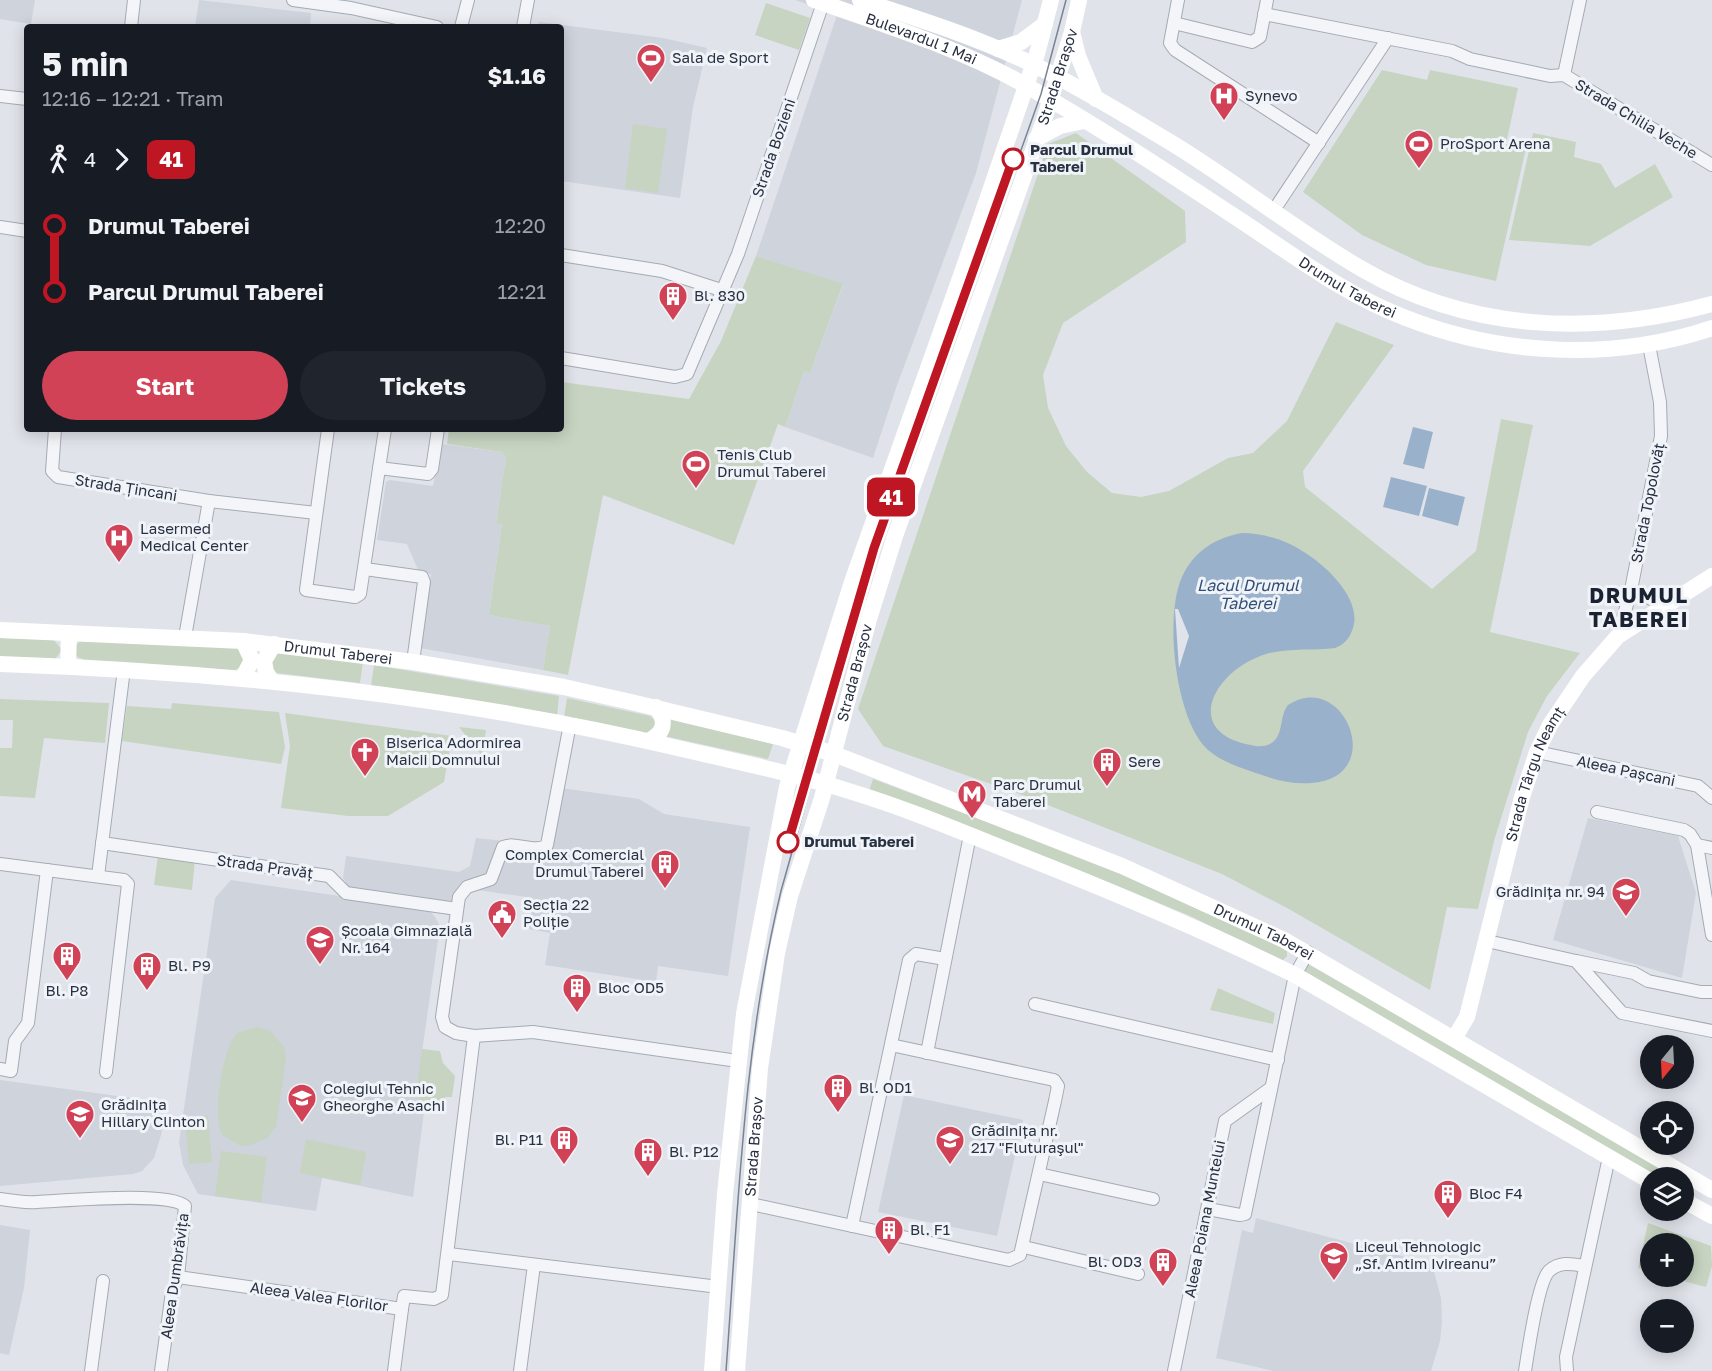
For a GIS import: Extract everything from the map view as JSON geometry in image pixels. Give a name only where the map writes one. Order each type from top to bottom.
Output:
[{"type":"main road","name":"Bulevardul 1 Mai","points":[[860,0],[932,23],[998,48],[1034,65]]},
{"type":"main road","name":"Strada Brașov","points":[[712,1371],[738,1061],[762,908],[792,774],[860,558],[1034,65],[1051,0]]},
{"type":"main road","name":"Strada Brașov","points":[[737,1371],[760,1068],[775,963],[790,896],[826,784],[869,619],[895,536],[1058,77],[1079,0]]},
{"type":"main road","name":"Bulevardul 1 Mai","points":[[819,2],[930,40],[1026,86]]},
{"type":"main road","points":[[998,48],[1021,42],[1045,24]]},
{"type":"main road","points":[[1072,32],[1078,56],[1096,99]]},
{"type":"main road","name":"Drumul Taberei","points":[[1034,65],[1194,157],[1354,264],[1401,290],[1434,303],[1504,320],[1563,325],[1630,322],[1712,303]]},
{"type":"main road","points":[[997,71],[1011,91],[1014,118]]},
{"type":"main road","name":"Drumul Taberei","points":[[1026,86],[1328,278],[1392,312],[1423,324],[1461,335],[1533,348],[1584,351],[1649,345],[1712,328]]},
{"type":"main road","points":[[1036,139],[1060,126],[1084,121]]},
{"type":"main road","points":[[1392,312],[1401,305],[1403,299],[1401,290]]},
{"type":"main road","points":[[1423,324],[1425,309],[1434,303]]},
{"type":"main road","name":"Strada Târgu Neamț","points":[[1455,1037],[1467,1017],[1522,797],[1537,752],[1554,718],[1580,680],[1618,636],[1712,576]]},
{"type":"main road","name":"Drumul Taberei","points":[[0,630],[243,641],[413,662],[564,687],[656,707],[834,754],[1122,866],[1249,922],[1308,952],[1455,1037],[1712,1190]]},
{"type":"main road","points":[[68,666],[69,633]]},
{"type":"main road","points":[[243,641],[252,660],[243,677]]},
{"type":"main road","points":[[271,680],[266,672],[264,661],[274,644]]},
{"type":"main road","name":"Drumul Taberei","points":[[0,664],[243,677],[436,700],[570,724],[792,774],[826,784],[970,835],[1160,912],[1295,975],[1640,1175]]},
{"type":"main road","points":[[648,741],[658,736],[663,726],[662,716],[656,707]]},
{"type":"main road","points":[[1694,1206],[1712,1216]]},
{"type":"street","points":[[131,24],[134,0]]},
{"type":"street","points":[[293,0],[351,8],[423,24]]},
{"type":"street","points":[[462,24],[468,0]]},
{"type":"street","points":[[524,24],[528,0]]},
{"type":"street","points":[[1178,0],[1170,43],[1175,50],[1319,143]]},
{"type":"street","points":[[1174,23],[1252,42],[1260,37],[1267,0]]},
{"type":"street","name":"Strada Chilia Veche","points":[[1580,0],[1564,75],[1712,165]]},
{"type":"street","name":"Strada Bozieni","points":[[564,358],[675,377],[687,374],[738,254],[819,2]]},
{"type":"street","points":[[1264,14],[1452,51],[1470,58],[1542,74],[1564,75]]},
{"type":"street","points":[[1274,210],[1388,38]]},
{"type":"street","points":[[0,96],[24,99]]},
{"type":"street","points":[[0,227],[24,231]]},
{"type":"street","points":[[564,255],[662,271],[722,291]]},
{"type":"street","name":"Strada Topolovăț","points":[[1618,636],[1631,590],[1661,436],[1660,402],[1649,345]]},
{"type":"street","name":"Strada Țincani","points":[[55,432],[52,471],[58,477],[209,501],[316,513]]},
{"type":"street","points":[[328,432],[306,590],[359,596],[385,432]]},
{"type":"street","points":[[380,468],[428,474],[432,469],[438,432]]},
{"type":"street","points":[[185,637],[209,501]]},
{"type":"street","points":[[364,569],[422,577],[424,582],[413,662]]},
{"type":"street","points":[[1631,590],[1665,604]]},
{"type":"street","points":[[98,876],[124,669]]},
{"type":"street","points":[[570,724],[547,845],[542,849],[508,845],[503,847],[491,879],[464,889],[459,897],[442,1017],[445,1027],[450,1031],[474,1036],[533,1032],[738,1061]]},
{"type":"street","name":"Aleea Pașcani","points":[[1537,752],[1698,786],[1712,798]]},
{"type":"street","points":[[1596,812],[1684,830],[1697,845],[1709,898],[1712,935]]},
{"type":"street","points":[[927,1053],[970,835]]},
{"type":"street","name":"Strada Pravăț","points":[[102,843],[329,876],[346,893],[457,909]]},
{"type":"street","points":[[1697,845],[1712,848]]},
{"type":"street","points":[[0,864],[124,880],[128,884],[106,1072]]},
{"type":"street","points":[[6,1070],[15,1041],[28,1023],[47,870]]},
{"type":"street","points":[[1487,941],[1634,973],[1648,981],[1701,992],[1712,992]]},
{"type":"street","points":[[1208,1209],[1245,1214],[1295,975],[1308,952]]},
{"type":"street","points":[[852,1226],[912,955],[945,959]]},
{"type":"street","points":[[1576,961],[1622,1013],[1712,1031]]},
{"type":"street","points":[[1035,1004],[1278,1060]]},
{"type":"street","name":"Aleea Valea Florilor","points":[[178,1277],[402,1308],[404,1296],[434,1299],[442,1295],[474,1036]]},
{"type":"street","points":[[751,1204],[1009,1260],[1020,1255],[1024,1248],[1058,1086],[1054,1080],[891,1045]]},
{"type":"street","name":"Aleea Poiana Muntelui","points":[[1174,1371],[1225,1120],[1272,1088]]},
{"type":"street","points":[[1567,1371],[1566,1357],[1609,1157]]},
{"type":"street","points":[[1039,1174],[1153,1199]]},
{"type":"street","name":"Aleea Dumbrăvița","points":[[0,1199],[34,1203],[162,1200],[182,1203],[186,1209],[178,1277],[172,1292],[161,1371]]},
{"type":"street","points":[[1024,1248],[1138,1274]]},
{"type":"street","points":[[448,1254],[719,1287]]},
{"type":"street","points":[[1525,1371],[1542,1288],[1548,1272],[1562,1263],[1585,1266]]},
{"type":"street","points":[[520,1371],[534,1264]]},
{"type":"street","points":[[91,1371],[103,1281]]},
{"type":"street","points":[[394,1371],[402,1308]]},
{"type":"shaded area","points":[[0,0],[35,0],[31,24],[0,19]]},
{"type":"shaded area","points":[[199,0],[311,13],[310,24],[195,24]]},
{"type":"shaded area","points":[[795,0],[1022,0],[976,173],[896,388],[873,458],[785,427],[804,371],[810,373],[843,285],[756,256],[837,15]]},
{"type":"shaded area","points":[[564,25],[663,38],[707,48],[693,107],[680,198],[564,181]]},
{"type":"shaded area","points":[[441,444],[502,452],[506,457],[496,522],[502,523],[489,615],[550,626],[543,670],[420,648],[431,574],[419,572],[407,544],[377,540],[386,482],[390,480],[433,486]]},
{"type":"shaded area","points":[[554,787],[639,799],[664,814],[750,827],[728,976],[658,966],[656,982],[545,965],[550,933],[529,929],[533,898],[471,889],[465,894],[463,905],[349,888],[343,878],[346,856],[459,872],[470,866],[476,838],[543,845]]},
{"type":"shaded area","name":"Grădinița nr. 94","points":[[1588,818],[1678,836],[1696,893],[1682,978],[1553,940]]},
{"type":"shaded area","points":[[231,880],[428,909],[435,917],[440,926],[416,1094],[425,1104],[413,1197],[322,1178],[316,1211],[198,1194],[183,1165],[179,1142],[215,898]]},
{"type":"shaded area","name":"Grădinița Hillary Clinton","points":[[0,1080],[147,1100],[155,1107],[162,1132],[154,1158],[142,1171],[133,1174],[0,1186]]},
{"type":"shaded area","name":"Grădinița nr. 217 \"Fluturaşul\"","points":[[904,1095],[1023,1120],[997,1236],[878,1212]]},
{"type":"shaded area","name":"Liceul Tehnologic „Sf. Antim Ivireanu”","points":[[1256,1218],[1432,1264],[1441,1298],[1442,1322],[1440,1341],[1431,1371],[1274,1371],[1216,1358],[1242,1230],[1253,1233]]},
{"type":"shaded area","points":[[0,1225],[30,1230],[24,1288],[9,1355],[0,1353]]},
{"type":"green space","points":[[766,3],[810,18],[799,50],[755,35]]},
{"type":"green space","name":"ProSport Arena","points":[[1382,70],[1427,80],[1430,70],[1518,88],[1506,144],[1526,148],[1496,281],[1426,265],[1362,235],[1303,192]]},
{"type":"green space","points":[[633,124],[667,129],[658,193],[625,188]]},
{"type":"green space","name":"Parcul Drumul Taberei","points":[[1076,133],[1185,211],[1186,242],[1063,323],[1043,375],[1048,408],[1066,446],[1087,472],[1112,493],[1141,497],[1169,491],[1228,458],[1253,453],[1287,421],[1336,322],[1394,345],[1303,471],[1305,487],[1432,589],[1476,551],[1501,419],[1533,425],[1490,632],[1580,653],[1547,696],[1528,732],[1494,841],[1478,909],[1447,907],[1430,990],[1287,908],[1222,874],[1025,796],[883,746],[858,709],[1048,144]]},
{"type":"green space","points":[[1533,133],[1576,142],[1574,157],[1601,164],[1615,188],[1655,164],[1673,197],[1590,246],[1509,240]]},
{"type":"green space","points":[[756,256],[843,284],[810,373],[804,371],[785,427],[778,424],[734,545],[603,495],[568,675],[543,670],[550,626],[489,615],[502,524],[496,523],[506,457],[502,452],[447,444],[449,432],[564,432],[564,382],[689,399],[721,341]]},
{"type":"green space","points":[[0,638],[54,640],[62,650],[55,659],[0,657]]},
{"type":"green space","points":[[80,641],[237,647],[245,658],[240,668],[235,670],[86,661],[76,656],[76,645]]},
{"type":"green space","points":[[275,653],[363,661],[360,683],[277,673],[273,671],[271,657]]},
{"type":"green space","points":[[374,665],[559,696],[557,716],[371,686]]},
{"type":"green space","points":[[567,698],[650,716],[658,723],[648,735],[564,718]]},
{"type":"green space","points":[[0,699],[109,703],[105,743],[44,738],[35,798],[0,796],[0,748],[12,748],[13,720],[0,720]]},
{"type":"green space","points":[[172,703],[279,712],[285,747],[281,764],[122,741],[127,706],[171,709]]},
{"type":"green space","points":[[285,713],[452,736],[444,782],[388,816],[348,816],[281,808],[290,746]]},
{"type":"green space","points":[[667,715],[773,744],[768,759],[664,736]]},
{"type":"green space","points":[[459,727],[486,730],[482,756]]},
{"type":"green space","points":[[873,779],[1105,866],[1287,949],[1287,956],[1282,961],[1188,915],[1069,866],[869,791]]},
{"type":"green space","points":[[158,855],[195,860],[192,890],[154,885]]},
{"type":"green space","points":[[1299,959],[1663,1167],[1640,1167],[1300,971]]},
{"type":"green space","points":[[1218,988],[1275,1013],[1273,1024],[1210,1010]]},
{"type":"green space","points":[[258,1027],[270,1031],[284,1047],[286,1058],[276,1127],[267,1138],[251,1145],[241,1146],[222,1135],[219,1126],[220,1083],[227,1053],[237,1033]]},
{"type":"green space","points":[[422,1049],[440,1051],[443,1063],[455,1076],[452,1097],[445,1097],[444,1107],[425,1104],[416,1094]]},
{"type":"green space","points":[[208,1116],[212,1162],[189,1164],[185,1118]]},
{"type":"green space","points":[[306,1139],[366,1152],[360,1185],[300,1173]]},
{"type":"green space","points":[[221,1151],[267,1157],[261,1202],[215,1196]]},
{"type":"green space","points":[[1648,1223],[1675,1233],[1646,1233]]},
{"type":"green space","points":[[1694,1240],[1711,1246],[1712,1266],[1706,1287],[1694,1284]]},
{"type":"water","points":[[1413,427],[1433,432],[1424,469],[1403,464]]},
{"type":"water","points":[[1391,477],[1427,486],[1419,516],[1383,507]]},
{"type":"water","points":[[1429,488],[1465,497],[1458,526],[1422,516]]},
{"type":"water","name":"Lacul Drumul Taberei","points":[[1242,533],[1259,534],[1276,539],[1300,549],[1316,560],[1343,588],[1354,610],[1354,622],[1348,638],[1335,648],[1276,652],[1258,657],[1241,666],[1217,690],[1212,704],[1211,717],[1217,729],[1230,739],[1262,746],[1271,744],[1276,738],[1288,705],[1308,698],[1326,701],[1340,712],[1350,728],[1353,746],[1348,764],[1335,777],[1311,783],[1285,782],[1238,767],[1208,750],[1197,736],[1187,716],[1176,667],[1174,641],[1174,616],[1182,577],[1193,560],[1206,547],[1223,538]]},
{"type":"pier","points":[[1175,609],[1178,609],[1189,636],[1179,668]]},
{"type":"tram line","points":[[726,1371],[750,1069],[768,950],[781,891],[872,568],[1041,94],[1066,0]]},
{"type":"tram line","name":"41","points":[[788,842],[809,763],[874,548],[1013,159]]},
{"type":"place","name":"Sala de Sport","points":[[651,84]]},
{"type":"place","name":"Synevo","points":[[1224,122]]},
{"type":"place","name":"Parcul Drumul Taberei","points":[[1013,159]]},
{"type":"place","name":"ProSport Arena","points":[[1419,170]]},
{"type":"place","name":"Bl. 830","points":[[673,322]]},
{"type":"place","name":"Tenis Club Drumul Taberei","points":[[696,490]]},
{"type":"place","name":"Lasermed Medical Center","points":[[119,564]]},
{"type":"place","name":"Biserica Adormirea Maicii Domnului","points":[[365,778]]},
{"type":"place","name":"Sere","points":[[1107,788]]},
{"type":"place","name":"Parc Drumul Taberei","points":[[972,820]]},
{"type":"place","name":"Drumul Taberei","points":[[788,842]]},
{"type":"place","name":"Complex Comercial Drumul Taberei","points":[[665,890]]},
{"type":"place","name":"Grădinița nr. 94","points":[[1626,918]]},
{"type":"place","name":"Secția 22 Poliție","points":[[502,940]]},
{"type":"place","name":"Școala Gimnazială Nr. 164","points":[[320,966]]},
{"type":"place","name":"Bl. P8","points":[[67,982]]},
{"type":"place","name":"Bl. P9","points":[[147,992]]},
{"type":"place","name":"Bloc OD5","points":[[577,1014]]},
{"type":"place","name":"Bl. OD1","points":[[838,1114]]},
{"type":"place","name":"Colegiul Tehnic Gheorghe Asachi","points":[[302,1124]]},
{"type":"place","name":"Grădinița Hillary Clinton","points":[[80,1140]]},
{"type":"place","name":"Bl. P11","points":[[564,1166]]},
{"type":"place","name":"Grădinița nr. 217 \"Fluturaşul\"","points":[[950,1166]]},
{"type":"place","name":"Bl. P12","points":[[648,1178]]},
{"type":"place","name":"Bloc F4","points":[[1448,1220]]},
{"type":"place","name":"Bl. F1","points":[[889,1256]]},
{"type":"place","name":"Liceul Tehnologic „Sf. Antim Ivireanu”","points":[[1334,1282]]},
{"type":"place","name":"Bl. OD3","points":[[1163,1288]]},
{"type":"district","name":"DRUMUL TABEREI","points":[[1639,608]]}]
